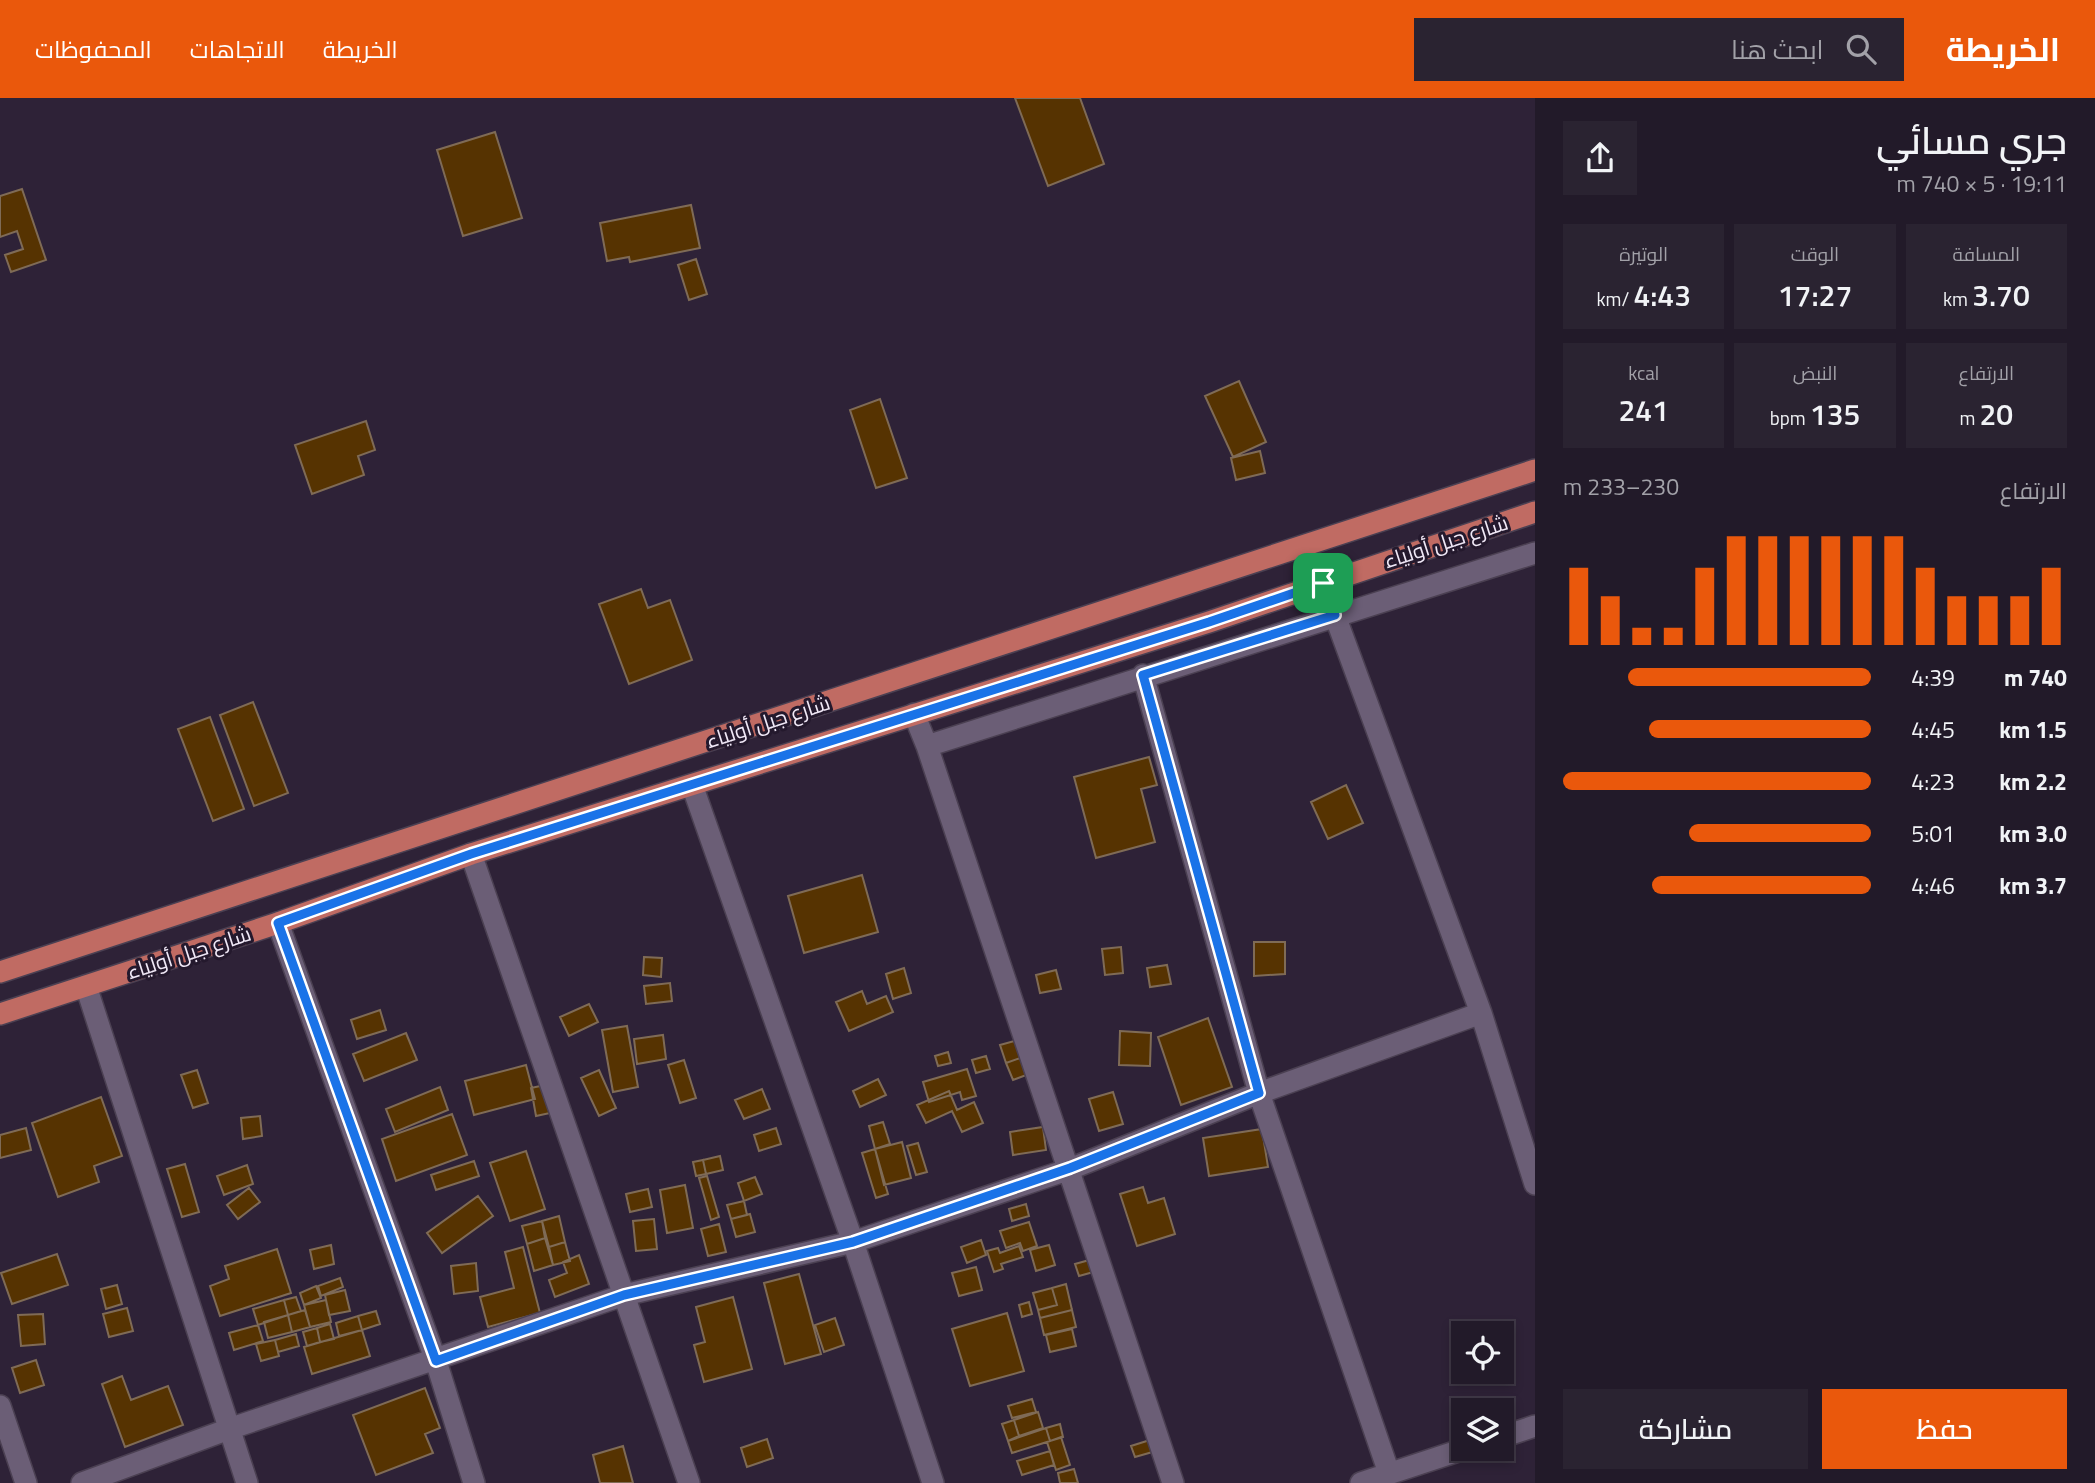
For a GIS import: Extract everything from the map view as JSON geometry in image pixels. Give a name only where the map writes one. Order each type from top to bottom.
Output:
[{"type":"main road","name":"شارع جبل أولياء","points":[[0,972],[1535,470]]},
{"type":"main road","name":"شارع جبل أولياء","points":[[0,1014],[278,923],[471,854],[1209,622],[1535,512]]},
{"type":"street","points":[[927,746],[1535,552]]},
{"type":"street","points":[[1323,583],[1481,1013],[1535,1184]]},
{"type":"street","points":[[1143,675],[1259,1093],[1389,1474]]},
{"type":"street","points":[[914,714],[1070,1168],[1173,1483]]},
{"type":"street","points":[[692,786],[853,1242],[933,1483]]},
{"type":"street","points":[[471,854],[689,1483]]},
{"type":"street","points":[[278,923],[436,1361],[474,1483]]},
{"type":"street","points":[[86,986],[247,1483]]},
{"type":"street","points":[[82,1483],[229,1429],[436,1361],[624,1295],[853,1242],[1070,1168],[1259,1093],[1481,1013]]},
{"type":"street","points":[[0,1406],[26,1483]]},
{"type":"street","points":[[1514,1433],[1535,1426]]},
{"type":"street","points":[[1361,1483],[1451,1453]]},
{"type":"building","points":[[1015,98],[1080,98],[1104,164],[1048,186]]},
{"type":"building","points":[[495,132],[522,218],[463,236],[437,150]]},
{"type":"building","points":[[22,189],[46,260],[11,272],[5,255],[23,249],[17,231],[0,237],[0,196]]},
{"type":"building","points":[[691,205],[700,248],[630,262],[629,257],[607,261],[600,223]]},
{"type":"building","points":[[696,259],[707,294],[689,300],[678,265]]},
{"type":"building","points":[[1239,381],[1266,442],[1233,457],[1205,396]]},
{"type":"building","points":[[880,399],[907,478],[876,488],[850,410]]},
{"type":"building","points":[[366,421],[375,450],[358,456],[364,475],[312,494],[295,445]]},
{"type":"building","points":[[1260,451],[1265,473],[1236,480],[1231,458]]},
{"type":"building","points":[[641,589],[648,608],[670,600],[692,660],[629,684],[599,604]]},
{"type":"building","points":[[253,702],[288,793],[254,806],[220,715]]},
{"type":"building","points":[[210,717],[244,809],[213,821],[178,729]]},
{"type":"building","points":[[1149,757],[1157,785],[1141,789],[1155,842],[1096,858],[1074,777]]},
{"type":"building","points":[[1346,785],[1363,823],[1328,839],[1311,802]]},
{"type":"building","points":[[862,875],[878,932],[804,953],[788,896]]},
{"type":"building","points":[[1254,942],[1285,942],[1285,974],[1254,976]]},
{"type":"building","points":[[1121,947],[1123,973],[1105,975],[1102,949]]},
{"type":"building","points":[[644,957],[662,958],[661,977],[643,975]]},
{"type":"building","points":[[1167,965],[1171,984],[1150,987],[1147,968]]},
{"type":"building","points":[[904,968],[911,993],[893,999],[886,974]]},
{"type":"building","points":[[1056,970],[1061,989],[1040,993],[1036,975]]},
{"type":"building","points":[[670,983],[672,1001],[646,1004],[644,986]]},
{"type":"building","points":[[862,991],[867,1004],[886,996],[893,1012],[849,1031],[836,1002]]},
{"type":"building","points":[[589,1004],[598,1022],[569,1036],[560,1017]]},
{"type":"building","points":[[380,1010],[386,1030],[357,1039],[351,1020]]},
{"type":"building","points":[[1208,1018],[1232,1087],[1181,1105],[1158,1037]]},
{"type":"building","points":[[627,1026],[638,1087],[613,1092],[602,1030]]},
{"type":"building","points":[[1120,1031],[1151,1033],[1150,1066],[1119,1065]]},
{"type":"building","points":[[406,1033],[417,1060],[364,1081],[353,1054]]},
{"type":"building","points":[[663,1035],[666,1059],[637,1064],[634,1039]]},
{"type":"building","points":[[1018,1040],[1023,1057],[1006,1063],[1000,1045]]},
{"type":"building","points":[[948,1052],[951,1063],[938,1066],[935,1056]]},
{"type":"building","points":[[986,1056],[990,1069],[976,1073],[972,1060]]},
{"type":"building","points":[[1023,1057],[1029,1074],[1013,1080],[1006,1063]]},
{"type":"building","points":[[684,1060],[696,1098],[680,1103],[668,1065]]},
{"type":"building","points":[[526,1065],[535,1099],[474,1115],[465,1081]]},
{"type":"building","points":[[967,1069],[976,1096],[962,1100],[960,1092],[929,1102],[923,1082]]},
{"type":"building","points":[[197,1070],[208,1103],[193,1108],[181,1075]]},
{"type":"building","points":[[599,1070],[616,1108],[599,1116],[581,1078]]},
{"type":"building","points":[[878,1079],[886,1095],[860,1107],[853,1091]]},
{"type":"building","points":[[545,1085],[550,1113],[536,1116],[531,1088]]},
{"type":"building","points":[[440,1087],[448,1110],[395,1132],[386,1109]]},
{"type":"building","points":[[762,1089],[770,1109],[744,1119],[735,1100]]},
{"type":"building","points":[[949,1091],[957,1110],[974,1102],[983,1123],[962,1132],[952,1111],[926,1123],[917,1105]]},
{"type":"building","points":[[1113,1092],[1123,1124],[1099,1131],[1089,1099]]},
{"type":"building","points":[[101,1097],[122,1156],[94,1166],[99,1182],[58,1197],[32,1123]]},
{"type":"building","points":[[452,1114],[467,1155],[396,1181],[382,1139]]},
{"type":"building","points":[[260,1116],[262,1136],[243,1139],[241,1118]]},
{"type":"building","points":[[883,1122],[890,1144],[875,1149],[869,1126]]},
{"type":"building","points":[[1043,1127],[1046,1150],[1013,1155],[1010,1132]]},
{"type":"building","points":[[26,1128],[31,1150],[0,1158],[0,1135]]},
{"type":"building","points":[[776,1128],[781,1144],[759,1151],[754,1135]]},
{"type":"building","points":[[1262,1129],[1268,1167],[1209,1176],[1203,1138]]},
{"type":"building","points":[[902,1142],[911,1178],[884,1185],[875,1149]]},
{"type":"building","points":[[918,1143],[927,1172],[916,1175],[907,1146]]},
{"type":"building","points":[[875,1149],[888,1194],[876,1198],[862,1153]]},
{"type":"building","points":[[526,1151],[545,1209],[510,1221],[490,1163]]},
{"type":"building","points":[[720,1156],[723,1170],[706,1174],[703,1160]]},
{"type":"building","points":[[703,1160],[706,1174],[696,1176],[693,1162]]},
{"type":"building","points":[[474,1161],[479,1176],[436,1190],[431,1175]]},
{"type":"building","points":[[185,1164],[199,1212],[182,1217],[167,1169]]},
{"type":"building","points":[[247,1165],[253,1184],[224,1195],[217,1176]]},
{"type":"building","points":[[707,1176],[719,1217],[711,1220],[699,1178]]},
{"type":"building","points":[[755,1177],[762,1194],[744,1201],[738,1183]]},
{"type":"building","points":[[685,1185],[693,1228],[667,1233],[660,1190]]},
{"type":"building","points":[[1143,1187],[1148,1203],[1164,1198],[1175,1234],[1137,1246],[1120,1194]]},
{"type":"building","points":[[249,1188],[260,1202],[238,1219],[227,1205]]},
{"type":"building","points":[[648,1189],[652,1207],[630,1212],[626,1194]]},
{"type":"building","points":[[478,1196],[493,1216],[442,1253],[427,1233]]},
{"type":"building","points":[[744,1201],[747,1215],[731,1219],[727,1205]]},
{"type":"building","points":[[1026,1204],[1029,1216],[1012,1221],[1009,1209]]},
{"type":"building","points":[[750,1214],[755,1232],[736,1237],[731,1219]]},
{"type":"building","points":[[559,1216],[565,1242],[549,1247],[542,1221]]},
{"type":"building","points":[[654,1219],[657,1249],[636,1251],[633,1221]]},
{"type":"building","points":[[542,1221],[545,1238],[527,1244],[522,1226]]},
{"type":"building","points":[[1029,1222],[1037,1246],[1023,1251],[1020,1243],[1006,1248],[1000,1231]]},
{"type":"building","points":[[719,1224],[726,1252],[708,1256],[701,1229]]},
{"type":"building","points":[[545,1238],[553,1265],[534,1271],[527,1244]]},
{"type":"building","points":[[981,1240],[986,1255],[967,1263],[961,1247]]},
{"type":"building","points":[[565,1242],[570,1261],[553,1265],[549,1247]]},
{"type":"building","points":[[331,1245],[334,1264],[314,1269],[310,1250]]},
{"type":"building","points":[[1049,1245],[1055,1265],[1036,1271],[1030,1250]]},
{"type":"building","points":[[1019,1246],[1023,1257],[1001,1264],[1003,1269],[994,1272],[987,1251],[998,1248],[1000,1253]]},
{"type":"building","points":[[523,1247],[540,1313],[488,1327],[480,1297],[514,1288],[505,1252]]},
{"type":"building","points":[[277,1249],[291,1293],[220,1316],[210,1286],[229,1279],[225,1266]]},
{"type":"building","points":[[57,1254],[68,1285],[12,1304],[1,1273]]},
{"type":"building","points":[[579,1255],[589,1284],[555,1297],[549,1280],[567,1273],[563,1262]]},
{"type":"building","points":[[1093,1259],[1097,1271],[1079,1276],[1075,1264]]},
{"type":"building","points":[[476,1263],[478,1291],[454,1294],[451,1266]]},
{"type":"building","points":[[976,1267],[982,1290],[959,1296],[952,1273]]},
{"type":"building","points":[[799,1274],[821,1354],[785,1364],[764,1283]]},
{"type":"building","points":[[340,1278],[343,1287],[321,1296],[318,1286]]},
{"type":"building","points":[[1066,1284],[1072,1310],[1040,1318],[1038,1310],[1057,1305],[1052,1288]]},
{"type":"building","points":[[117,1285],[122,1304],[106,1309],[101,1289]]},
{"type":"building","points":[[316,1286],[321,1298],[304,1305],[300,1293]]},
{"type":"building","points":[[1052,1288],[1057,1305],[1038,1310],[1033,1293]]},
{"type":"building","points":[[345,1290],[350,1311],[329,1315],[325,1295]]},
{"type":"building","points":[[296,1297],[301,1311],[288,1315],[284,1300]]},
{"type":"building","points":[[733,1297],[752,1369],[704,1382],[694,1345],[705,1342],[696,1307]]},
{"type":"building","points":[[284,1300],[288,1315],[258,1325],[253,1309]]},
{"type":"building","points":[[326,1300],[331,1322],[310,1327],[304,1305]]},
{"type":"building","points":[[1029,1302],[1032,1314],[1022,1317],[1019,1305]]},
{"type":"building","points":[[127,1308],[133,1331],[109,1337],[103,1314]]},
{"type":"building","points":[[305,1310],[310,1327],[292,1332],[288,1315]]},
{"type":"building","points":[[1072,1310],[1076,1327],[1044,1335],[1040,1318]]},
{"type":"building","points":[[376,1311],[380,1324],[362,1330],[358,1316]]},
{"type":"building","points":[[1007,1313],[1024,1371],[970,1386],[952,1329]]},
{"type":"building","points":[[43,1314],[45,1344],[21,1346],[18,1315]]},
{"type":"building","points":[[288,1315],[292,1332],[268,1338],[264,1322]]},
{"type":"building","points":[[358,1316],[362,1330],[339,1336],[336,1323]]},
{"type":"building","points":[[835,1318],[844,1345],[824,1352],[815,1325]]},
{"type":"building","points":[[330,1324],[334,1339],[320,1342],[317,1328]]},
{"type":"building","points":[[258,1325],[263,1341],[234,1350],[229,1333]]},
{"type":"building","points":[[317,1328],[320,1342],[307,1346],[303,1332]]},
{"type":"building","points":[[1072,1329],[1076,1346],[1050,1352],[1046,1335]]},
{"type":"building","points":[[362,1330],[370,1356],[312,1374],[304,1347]]},
{"type":"building","points":[[296,1334],[299,1346],[278,1352],[275,1340]]},
{"type":"building","points":[[275,1340],[279,1356],[261,1361],[256,1344]]},
{"type":"building","points":[[36,1360],[44,1385],[20,1393],[12,1368]]},
{"type":"building","points":[[122,1376],[131,1400],[168,1386],[183,1425],[125,1447],[102,1384]]},
{"type":"building","points":[[425,1388],[440,1428],[425,1434],[433,1453],[376,1475],[353,1415]]},
{"type":"building","points":[[1032,1399],[1036,1412],[1012,1418],[1008,1406]]},
{"type":"building","points":[[1038,1412],[1043,1428],[1019,1436],[1014,1420]]},
{"type":"building","points":[[1014,1420],[1019,1436],[1008,1441],[1002,1424]]},
{"type":"building","points":[[1060,1424],[1063,1437],[1050,1441],[1046,1428]]},
{"type":"building","points":[[1046,1428],[1050,1441],[1012,1453],[1008,1441]]},
{"type":"building","points":[[1061,1437],[1070,1465],[1056,1470],[1047,1442]]},
{"type":"building","points":[[767,1439],[773,1458],[747,1467],[741,1448]]},
{"type":"building","points":[[1153,1439],[1156,1451],[1135,1457],[1131,1446]]},
{"type":"building","points":[[623,1446],[633,1483],[600,1483],[593,1455]]},
{"type":"building","points":[[1050,1451],[1054,1465],[1022,1475],[1017,1461]]},
{"type":"building","points":[[1074,1469],[1078,1483],[1060,1483],[1058,1473]]},
{"type":"route","points":[[1323,583],[1335,615],[1143,675],[1259,1093],[1070,1168],[853,1242],[624,1295],[436,1361],[278,923],[471,854],[1209,622],[1323,583]]}]
